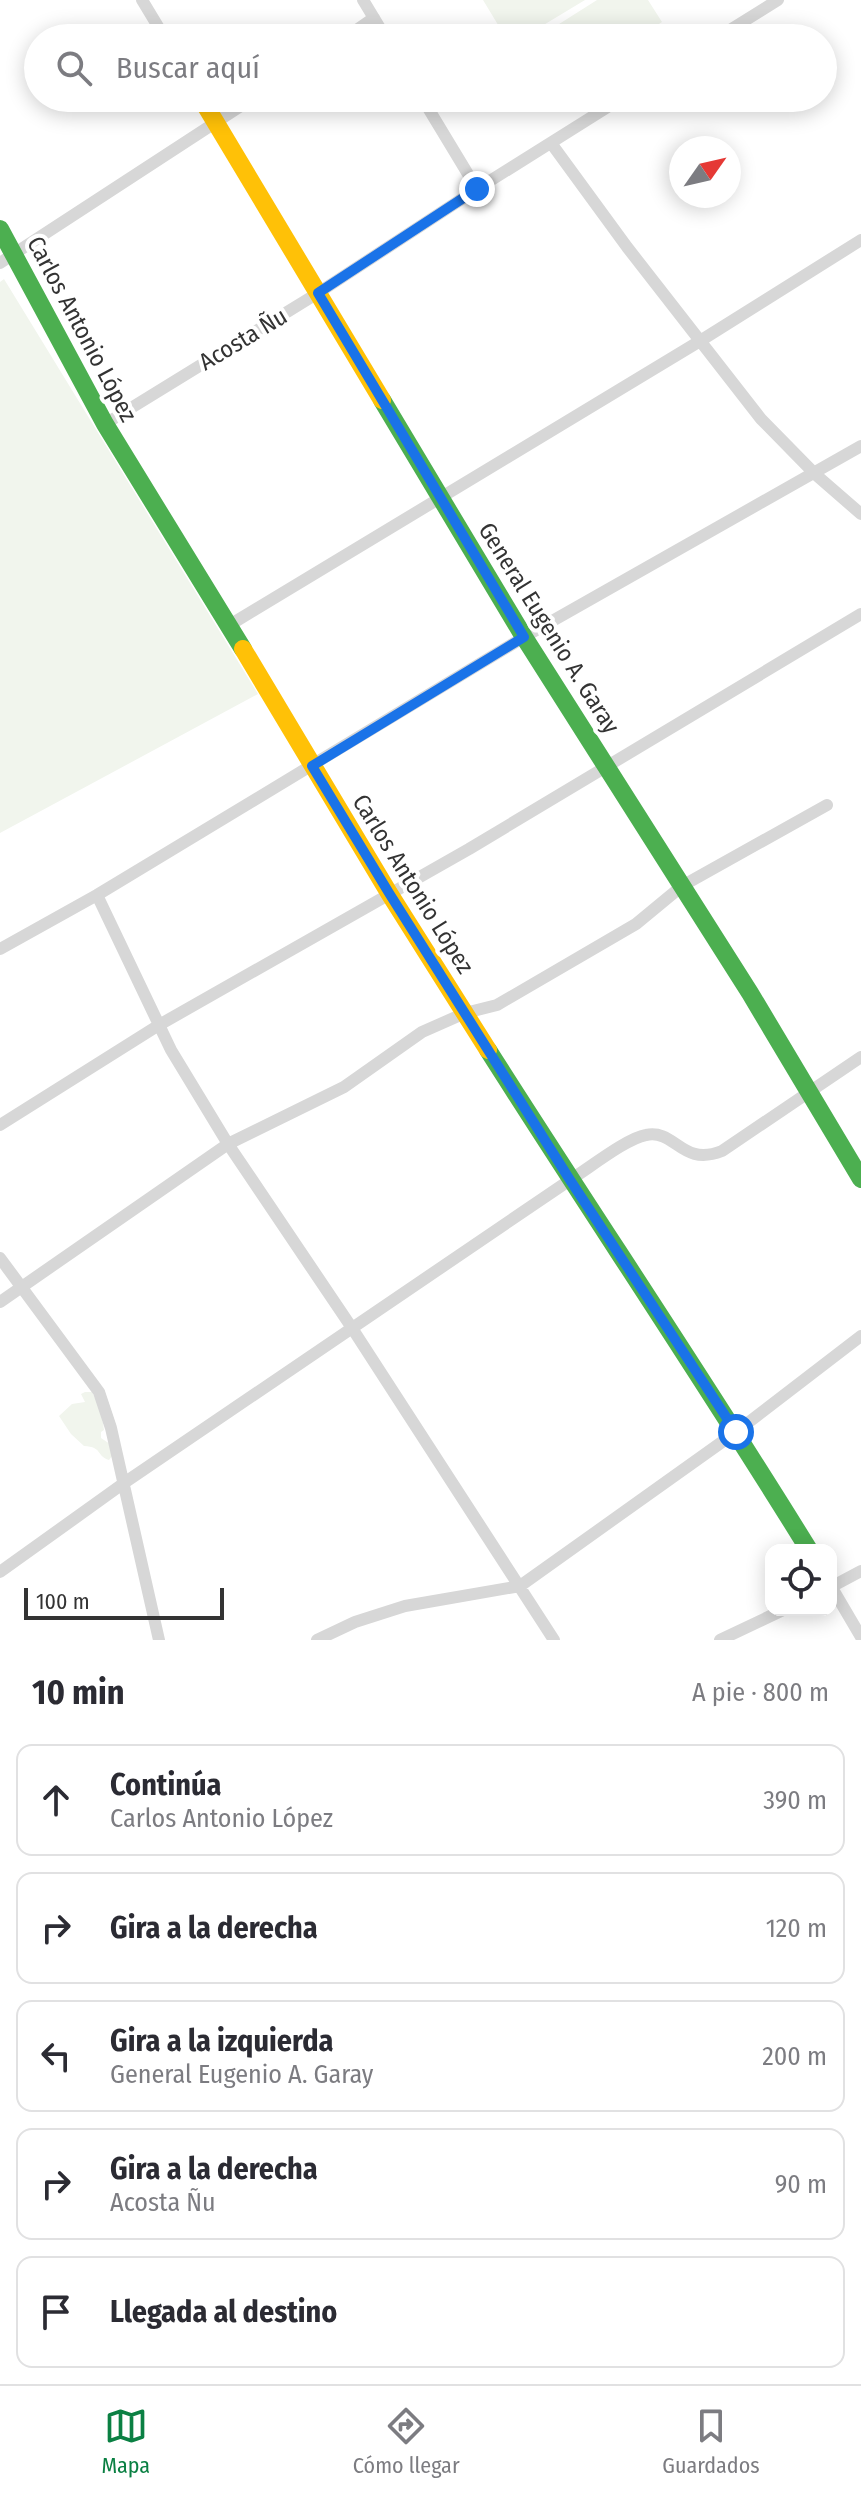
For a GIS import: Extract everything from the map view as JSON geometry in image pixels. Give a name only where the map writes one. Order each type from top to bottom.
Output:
[{"type":"street","points":[[142,0],[157,24]]},
{"type":"street","points":[[363,0],[378,24]]},
{"type":"street","points":[[739,24],[778,0]]},
{"type":"street","points":[[365,24],[374,18]]},
{"type":"street","name":"General Eugenio A. Garay","points":[[209,112],[524,637],[682,886],[861,1179]]},
{"type":"street","points":[[7,258],[232,112]]},
{"type":"street","points":[[430,112],[477,189]]},
{"type":"street","name":"Acosta Ñu","points":[[105,424],[318,293],[600,112]]},
{"type":"street","points":[[551,143],[761,419],[815,474],[861,514]]},
{"type":"street","name":"Carlos Antonio López","points":[[0,229],[7,258],[389,893],[805,1544]]},
{"type":"street","points":[[228,626],[700,341],[861,240]]},
{"type":"street","points":[[0,949],[97,895],[524,637],[861,446]]},
{"type":"street","points":[[0,1125],[159,1025],[469,849],[861,614]]},
{"type":"street","points":[[0,1302],[228,1144],[344,1087],[422,1032],[465,1013],[497,1005],[582,957],[636,924],[682,886],[827,805]]},
{"type":"street","points":[[97,895],[171,1050],[228,1144],[352,1328],[554,1640]]},
{"type":"street","points":[[0,1572],[124,1483],[636,1138],[648,1134],[661,1136],[694,1155],[708,1157],[722,1151],[861,1057]]},
{"type":"street","points":[[0,1258],[99,1392],[111,1428],[159,1640]]},
{"type":"street","points":[[317,1640],[355,1622],[405,1606],[520,1586],[736,1432],[861,1336]]},
{"type":"street","points":[[837,1583],[861,1571]]},
{"type":"street","points":[[837,1596],[861,1637]]},
{"type":"street","points":[[720,1640],[770,1616]]},
{"type":"shaded area","points":[[483,0],[585,0],[545,24],[498,24]]},
{"type":"shaded area","points":[[597,0],[648,0],[662,22],[659,24],[559,24]]},
{"type":"shaded area","points":[[4,279],[258,694],[0,833],[0,282]]},
{"type":"shaded area","points":[[92,1392],[101,1410],[104,1430],[101,1438],[115,1452],[109,1460],[94,1448],[84,1446],[59,1416],[72,1404],[85,1402],[81,1394]]},
{"type":"traffic: fast","points":[[0,229],[105,424],[243,649]]},
{"type":"traffic: fast","points":[[382,400],[524,637],[750,993],[861,1179]]},
{"type":"traffic: fast","points":[[488,1050],[805,1544]]},
{"type":"traffic: slow","points":[[209,112],[382,400]]},
{"type":"traffic: slow","points":[[243,649],[389,893],[488,1050]]},
{"type":"route","points":[[477,189],[318,293],[524,637],[312,766],[570,1180],[736,1432]]}]
